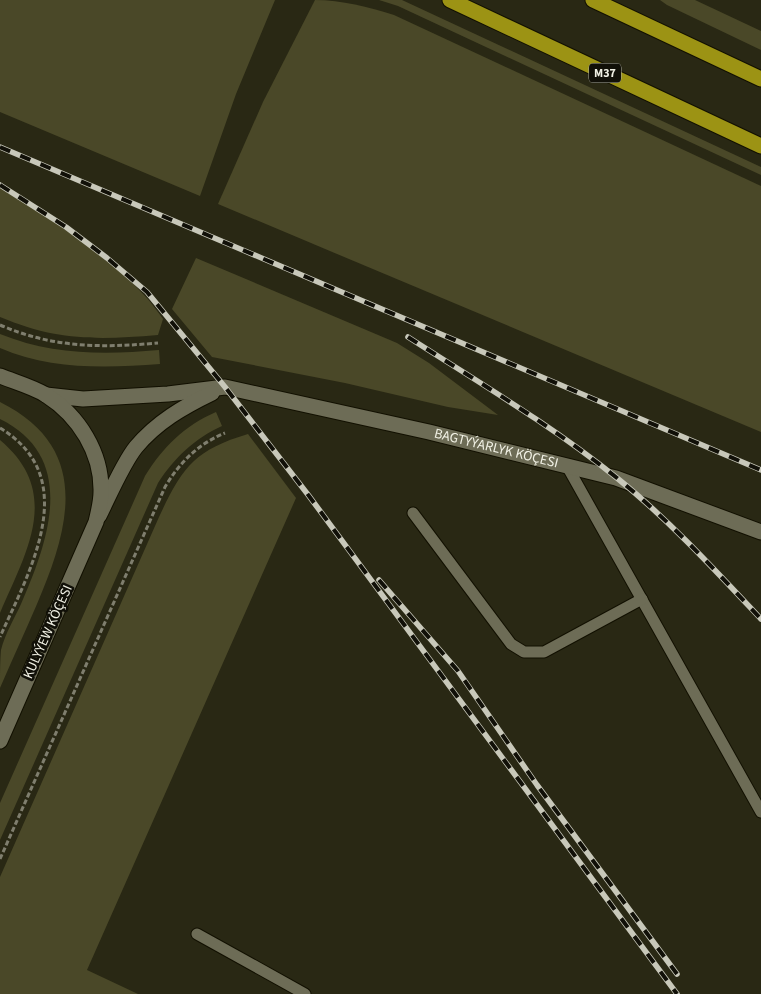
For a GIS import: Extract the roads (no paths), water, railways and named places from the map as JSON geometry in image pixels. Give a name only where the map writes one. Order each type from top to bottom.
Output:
[{"type":"highway","name":"M37","points":[[450,0],[761,146]]},
{"type":"highway","points":[[594,0],[761,79]]},
{"type":"street","points":[[0,376],[46,395],[68,412],[84,431],[101,473],[102,494],[96,522]]},
{"type":"street","points":[[96,522],[135,448],[148,434],[163,420],[183,407],[225,387]]},
{"type":"street","name":"BAGTYÝARLYK KÖÇESI","points":[[46,395],[83,399],[168,394],[225,387],[430,432],[616,478],[761,532]]},
{"type":"street","name":"KULYÝEW KÖÇESI","points":[[0,742],[96,522]]},
{"type":"lane","points":[[567,466],[761,812]]},
{"type":"lane","points":[[413,513],[511,644],[524,652],[544,652],[642,599]]},
{"type":"lane","points":[[196,934],[305,994]]},
{"type":"railway","points":[[0,147],[761,470]]},
{"type":"railway","points":[[0,185],[66,227],[147,292],[225,387],[309,496],[677,994]]},
{"type":"railway","points":[[408,337],[540,422],[617,478],[673,528],[761,619]]},
{"type":"railway","points":[[379,580],[458,671],[537,785],[677,974]]}]
